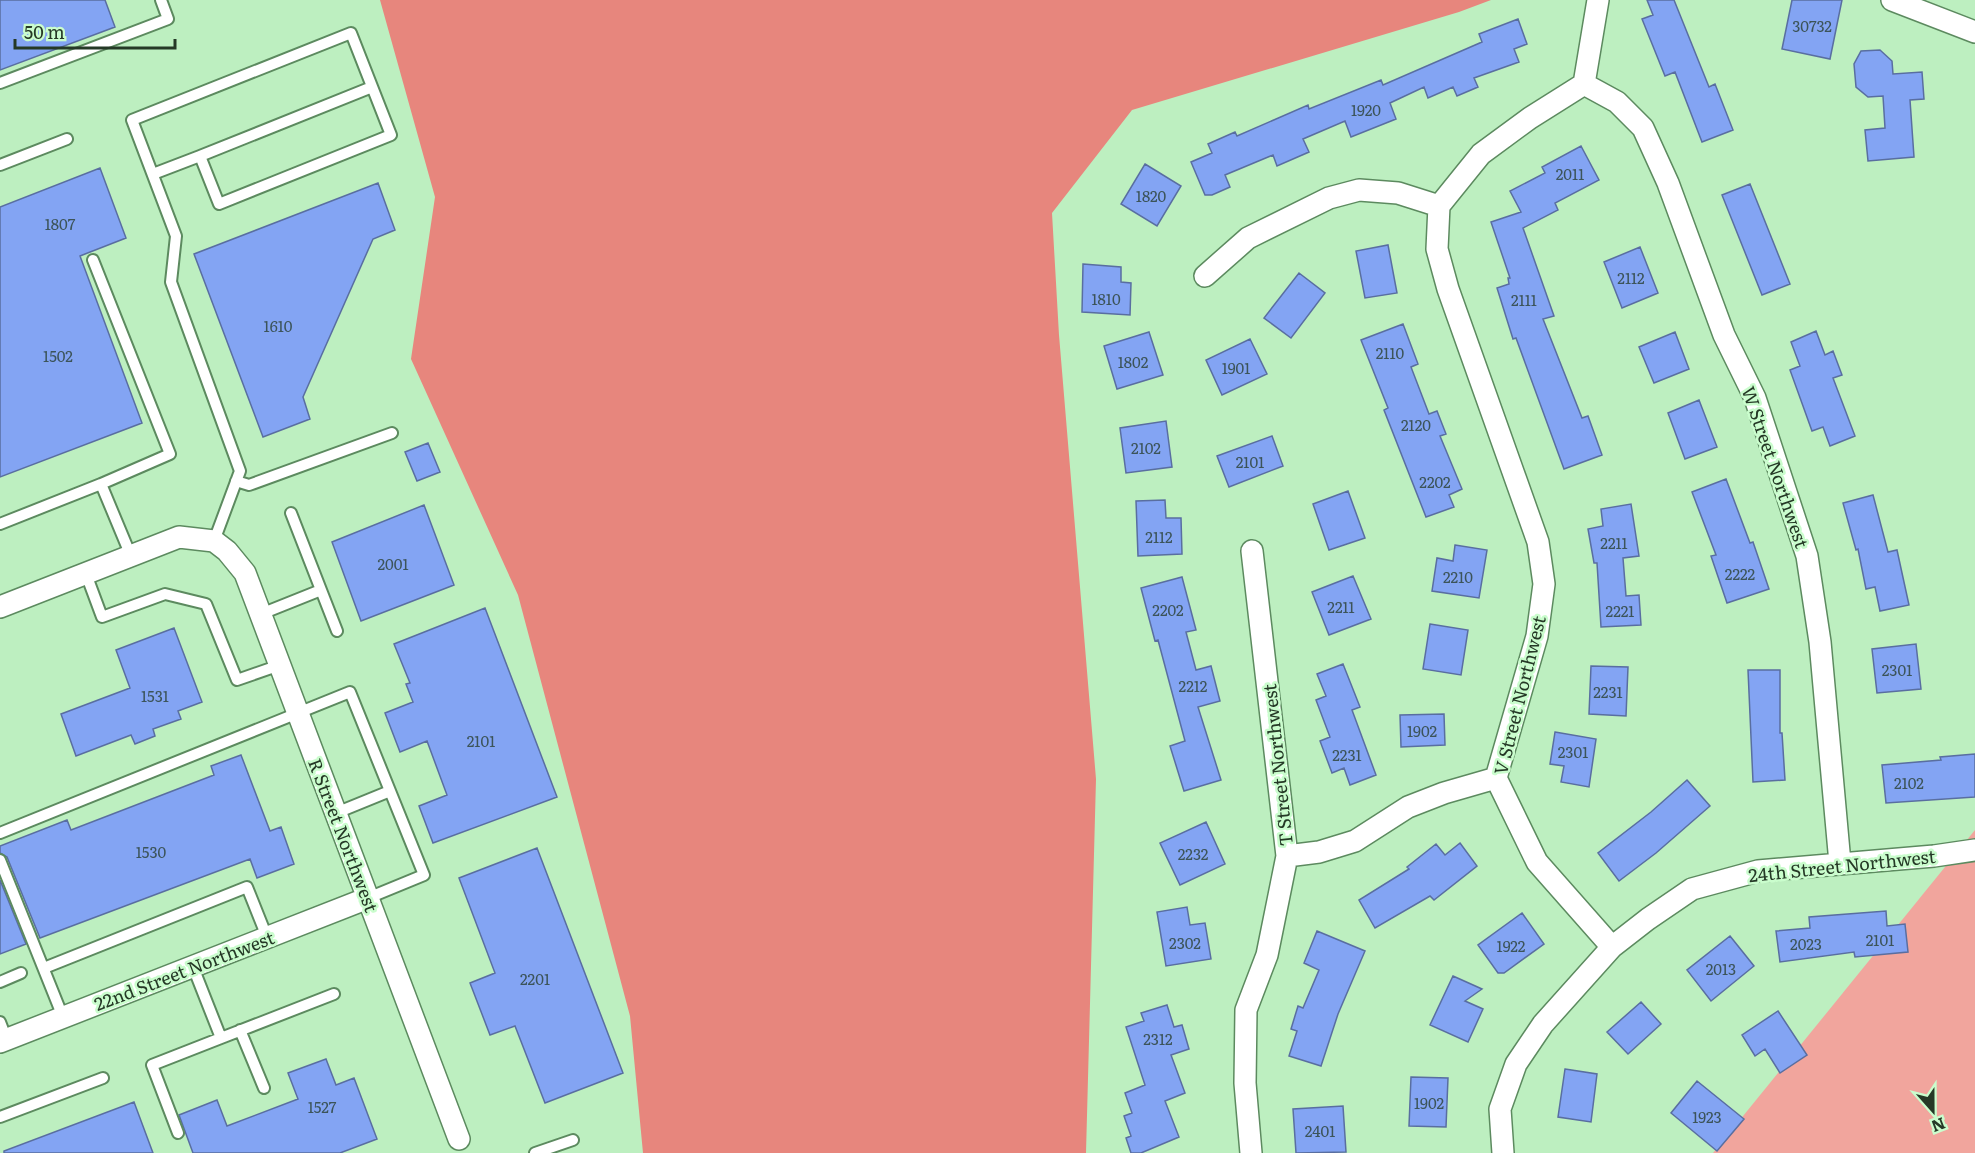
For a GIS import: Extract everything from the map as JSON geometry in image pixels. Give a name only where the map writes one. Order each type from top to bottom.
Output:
[{"type":"street","points":[[1205,276],[1248,238],[1329,198],[1359,190],[1398,193],[1439,206],[1481,154],[1530,118],[1584,84],[1598,0]]},
{"type":"street","points":[[1892,0],[1975,32]]},
{"type":"street","name":"W Street Northwest","points":[[1584,84],[1617,102],[1643,128],[1668,183],[1724,335],[1755,398],[1807,556],[1820,642],[1840,863]]},
{"type":"street","name":"V Street Northwest","points":[[1439,206],[1437,249],[1448,289],[1539,542],[1544,584],[1537,636],[1496,778],[1537,862],[1612,948]]},
{"type":"street","points":[[0,607],[179,537],[214,541]]},
{"type":"street","name":"R Street Northwest","points":[[214,541],[227,551],[245,573],[462,1146]]},
{"type":"street","name":"T Street Northwest","points":[[1251,1153],[1245,1083],[1245,1010],[1267,955],[1287,856],[1252,551]]},
{"type":"street","points":[[1287,856],[1319,852],[1355,841],[1408,807],[1496,778]]},
{"type":"street","name":"24th Street Northwest","points":[[1503,1153],[1500,1109],[1516,1064],[1543,1024],[1612,948],[1648,919],[1692,889],[1758,870],[1934,856],[1975,850]]},
{"type":"street","name":"22nd Street Northwest","points":[[2,1035],[63,1017],[368,898]]},
{"type":"lane","points":[[0,82],[168,19],[161,0]]},
{"type":"lane","points":[[200,156],[219,204],[391,135],[351,33],[132,120],[176,236],[171,282],[240,471],[214,541]]},
{"type":"lane","points":[[153,174],[372,87]]},
{"type":"lane","points":[[0,165],[67,139]]},
{"type":"lane","points":[[0,524],[170,454],[93,260]]},
{"type":"lane","points":[[236,481],[249,485],[392,433]]},
{"type":"lane","points":[[101,484],[131,556]]},
{"type":"lane","points":[[291,513],[337,631]]},
{"type":"lane","points":[[86,574],[102,617],[165,594],[206,604],[237,680],[280,665]]},
{"type":"lane","points":[[261,614],[321,590]]},
{"type":"lane","points":[[0,832],[350,692],[424,875],[368,898]]},
{"type":"lane","points":[[336,813],[390,791]]},
{"type":"lane","points":[[0,860],[63,1017]]},
{"type":"lane","points":[[44,968],[247,887],[267,937]]},
{"type":"lane","points":[[193,966],[221,1038]]},
{"type":"lane","points":[[0,981],[21,973]]},
{"type":"lane","points":[[178,1133],[152,1065],[334,994]]},
{"type":"lane","points":[[240,1030],[264,1088]]},
{"type":"lane","points":[[0,1117],[103,1078]]},
{"type":"lane","points":[[535,1153],[573,1140]]},
{"type":"shaded area","points":[[380,0],[1491,0],[1459,12],[1132,110],[1052,213],[1059,335],[1096,779],[1086,1153],[643,1153],[630,1016],[518,595],[411,359],[435,197]]},
{"type":"shaded area","points":[[1975,830],[1975,1153],[1713,1153]]},
{"type":"building","points":[[0,0],[105,0],[115,27],[0,70]]},
{"type":"building","points":[[1647,0],[1674,0],[1709,87],[1715,84],[1733,130],[1702,142],[1675,72],[1665,76],[1642,19],[1653,15]]},
{"type":"building","points":[[1792,0],[1842,0],[1830,59],[1782,49]]},
{"type":"building","points":[[1518,19],[1527,44],[1514,49],[1519,62],[1474,78],[1478,87],[1457,96],[1453,87],[1428,98],[1424,87],[1390,103],[1396,119],[1351,137],[1345,121],[1303,139],[1309,152],[1277,166],[1273,155],[1225,175],[1230,187],[1212,195],[1205,195],[1191,162],[1212,153],[1208,144],[1235,132],[1237,136],[1308,105],[1309,109],[1381,80],[1383,85],[1482,42],[1479,34]]},
{"type":"building","points":[[1880,50],[1892,61],[1893,74],[1922,72],[1924,99],[1910,100],[1914,157],[1868,161],[1865,130],[1885,128],[1883,96],[1868,97],[1856,87],[1854,64],[1861,51]]},
{"type":"building","points":[[1581,146],[1599,180],[1555,203],[1558,210],[1523,228],[1554,316],[1543,319],[1582,418],[1588,416],[1602,455],[1564,469],[1516,338],[1513,339],[1497,288],[1509,284],[1508,278],[1510,278],[1491,222],[1521,212],[1510,191],[1545,173],[1542,167]]},
{"type":"building","points":[[1145,164],[1181,186],[1157,226],[1121,204]]},
{"type":"building","points":[[100,168],[126,238],[80,256],[142,423],[0,477],[0,207]]},
{"type":"building","points":[[378,183],[395,230],[373,239],[303,397],[310,419],[263,437],[194,254]]},
{"type":"building","points":[[1750,184],[1790,284],[1762,295],[1722,195]]},
{"type":"building","points":[[1388,245],[1397,293],[1365,298],[1356,251]]},
{"type":"building","points":[[1640,247],[1658,293],[1622,308],[1604,262]]},
{"type":"building","points":[[1083,264],[1121,267],[1121,282],[1131,283],[1130,315],[1082,312]]},
{"type":"building","points":[[1299,273],[1325,293],[1291,338],[1264,318]]},
{"type":"building","points":[[1403,324],[1418,364],[1411,367],[1429,414],[1437,411],[1446,434],[1440,436],[1462,489],[1449,495],[1454,507],[1426,517],[1384,410],[1388,408],[1361,340]]},
{"type":"building","points":[[1816,331],[1825,355],[1833,351],[1842,375],[1833,378],[1855,436],[1830,446],[1823,427],[1812,431],[1790,370],[1800,366],[1791,342]]},
{"type":"building","points":[[1149,332],[1163,375],[1117,389],[1104,346]]},
{"type":"building","points":[[1675,332],[1689,369],[1654,383],[1639,347]]},
{"type":"building","points":[[1250,339],[1267,374],[1222,395],[1206,360]]},
{"type":"building","points":[[1699,400],[1717,447],[1685,459],[1668,413]]},
{"type":"building","points":[[1166,421],[1172,467],[1126,473],[1120,428]]},
{"type":"building","points":[[1272,436],[1283,466],[1229,487],[1217,456]]},
{"type":"building","points":[[428,443],[440,472],[417,481],[405,452]]},
{"type":"building","points":[[1726,479],[1750,543],[1753,542],[1769,589],[1727,603],[1711,556],[1716,555],[1692,492]]},
{"type":"building","points":[[1348,491],[1365,538],[1329,550],[1313,504]]},
{"type":"building","points":[[1873,495],[1888,552],[1897,550],[1909,605],[1880,611],[1875,587],[1866,589],[1858,549],[1856,550],[1843,503]]},
{"type":"building","points":[[1165,500],[1166,518],[1181,518],[1182,554],[1138,556],[1136,501]]},
{"type":"building","points":[[1631,504],[1639,556],[1623,558],[1626,596],[1639,595],[1641,625],[1601,627],[1597,563],[1594,563],[1588,529],[1603,526],[1601,509]]},
{"type":"building","points":[[424,505],[454,585],[361,621],[332,542]]},
{"type":"building","points":[[1455,545],[1487,550],[1479,598],[1432,591],[1437,558],[1453,561]]},
{"type":"building","points":[[1353,576],[1371,619],[1329,635],[1312,592]]},
{"type":"building","points":[[1182,577],[1196,630],[1186,632],[1196,670],[1211,666],[1220,701],[1198,707],[1221,780],[1184,791],[1170,746],[1185,741],[1158,640],[1155,641],[1141,588]]},
{"type":"building","points":[[485,608],[557,797],[433,843],[419,806],[447,795],[427,741],[400,752],[385,713],[413,702],[406,684],[410,683],[394,644]]},
{"type":"building","points":[[1430,624],[1468,630],[1461,675],[1423,669]]},
{"type":"building","points":[[174,628],[202,702],[178,711],[181,719],[153,729],[155,736],[135,744],[131,735],[76,756],[61,714],[130,688],[116,650]]},
{"type":"building","points":[[1916,644],[1921,689],[1877,693],[1872,649]]},
{"type":"building","points":[[1343,664],[1360,707],[1352,710],[1376,775],[1350,785],[1344,768],[1332,773],[1320,741],[1330,737],[1316,700],[1326,696],[1317,674]]},
{"type":"building","points":[[1591,666],[1628,667],[1626,716],[1589,714]]},
{"type":"building","points":[[1748,670],[1780,670],[1780,733],[1782,733],[1785,780],[1753,782]]},
{"type":"building","points":[[1444,714],[1445,745],[1401,747],[1400,715]]},
{"type":"building","points":[[1555,732],[1596,739],[1589,787],[1561,782],[1564,766],[1550,764]]},
{"type":"building","points":[[1975,754],[1975,797],[1886,803],[1882,765],[1941,760],[1940,757]]},
{"type":"building","points":[[241,755],[270,831],[281,827],[294,864],[257,878],[250,859],[40,938],[7,857],[0,853],[0,846],[67,820],[71,830],[214,775],[211,766]]},
{"type":"building","points":[[1687,780],[1710,806],[1656,853],[1619,881],[1598,853],[1651,812]]},
{"type":"building","points":[[1206,822],[1225,864],[1180,885],[1160,843]]},
{"type":"building","points":[[1460,843],[1477,866],[1434,900],[1430,896],[1375,928],[1359,900],[1409,869],[1407,867],[1436,844],[1445,855]]},
{"type":"building","points":[[537,848],[623,1073],[545,1103],[515,1026],[490,1035],[470,983],[495,973],[459,878]]},
{"type":"building","points":[[0,880],[26,944],[0,954]]},
{"type":"building","points":[[1187,907],[1190,925],[1205,923],[1211,959],[1166,966],[1157,912]]},
{"type":"building","points":[[1886,911],[1887,926],[1905,924],[1908,952],[1855,957],[1854,952],[1780,962],[1776,931],[1810,928],[1809,917]]},
{"type":"building","points":[[1522,913],[1544,944],[1504,973],[1498,973],[1478,945]]},
{"type":"building","points":[[1317,931],[1365,951],[1338,1014],[1321,1066],[1289,1056],[1297,1031],[1291,1029],[1298,1006],[1303,1008],[1319,970],[1304,963]]},
{"type":"building","points":[[1730,936],[1754,966],[1711,1001],[1687,970]]},
{"type":"building","points":[[1453,976],[1482,989],[1465,1001],[1483,1009],[1468,1042],[1430,1025]]},
{"type":"building","points":[[1641,1002],[1661,1024],[1628,1054],[1607,1032]]},
{"type":"building","points":[[1167,1005],[1174,1027],[1182,1025],[1189,1049],[1171,1055],[1185,1093],[1165,1101],[1179,1137],[1141,1153],[1131,1153],[1126,1138],[1131,1136],[1124,1116],[1132,1113],[1125,1093],[1145,1085],[1126,1027],[1144,1021],[1141,1013]]},
{"type":"building","points":[[1778,1011],[1807,1055],[1780,1073],[1765,1049],[1755,1056],[1742,1035]]},
{"type":"building","points":[[326,1059],[336,1085],[354,1078],[377,1139],[340,1153],[193,1153],[179,1115],[217,1100],[227,1126],[298,1099],[288,1073]]},
{"type":"building","points":[[1565,1069],[1597,1074],[1591,1122],[1558,1117]]},
{"type":"building","points":[[1411,1077],[1448,1078],[1446,1127],[1409,1126]]},
{"type":"building","points":[[1697,1081],[1744,1119],[1717,1151],[1671,1113]]},
{"type":"building","points":[[134,1102],[153,1153],[4,1153],[4,1151]]},
{"type":"building","points":[[1343,1106],[1346,1152],[1296,1153],[1293,1109]]}]
